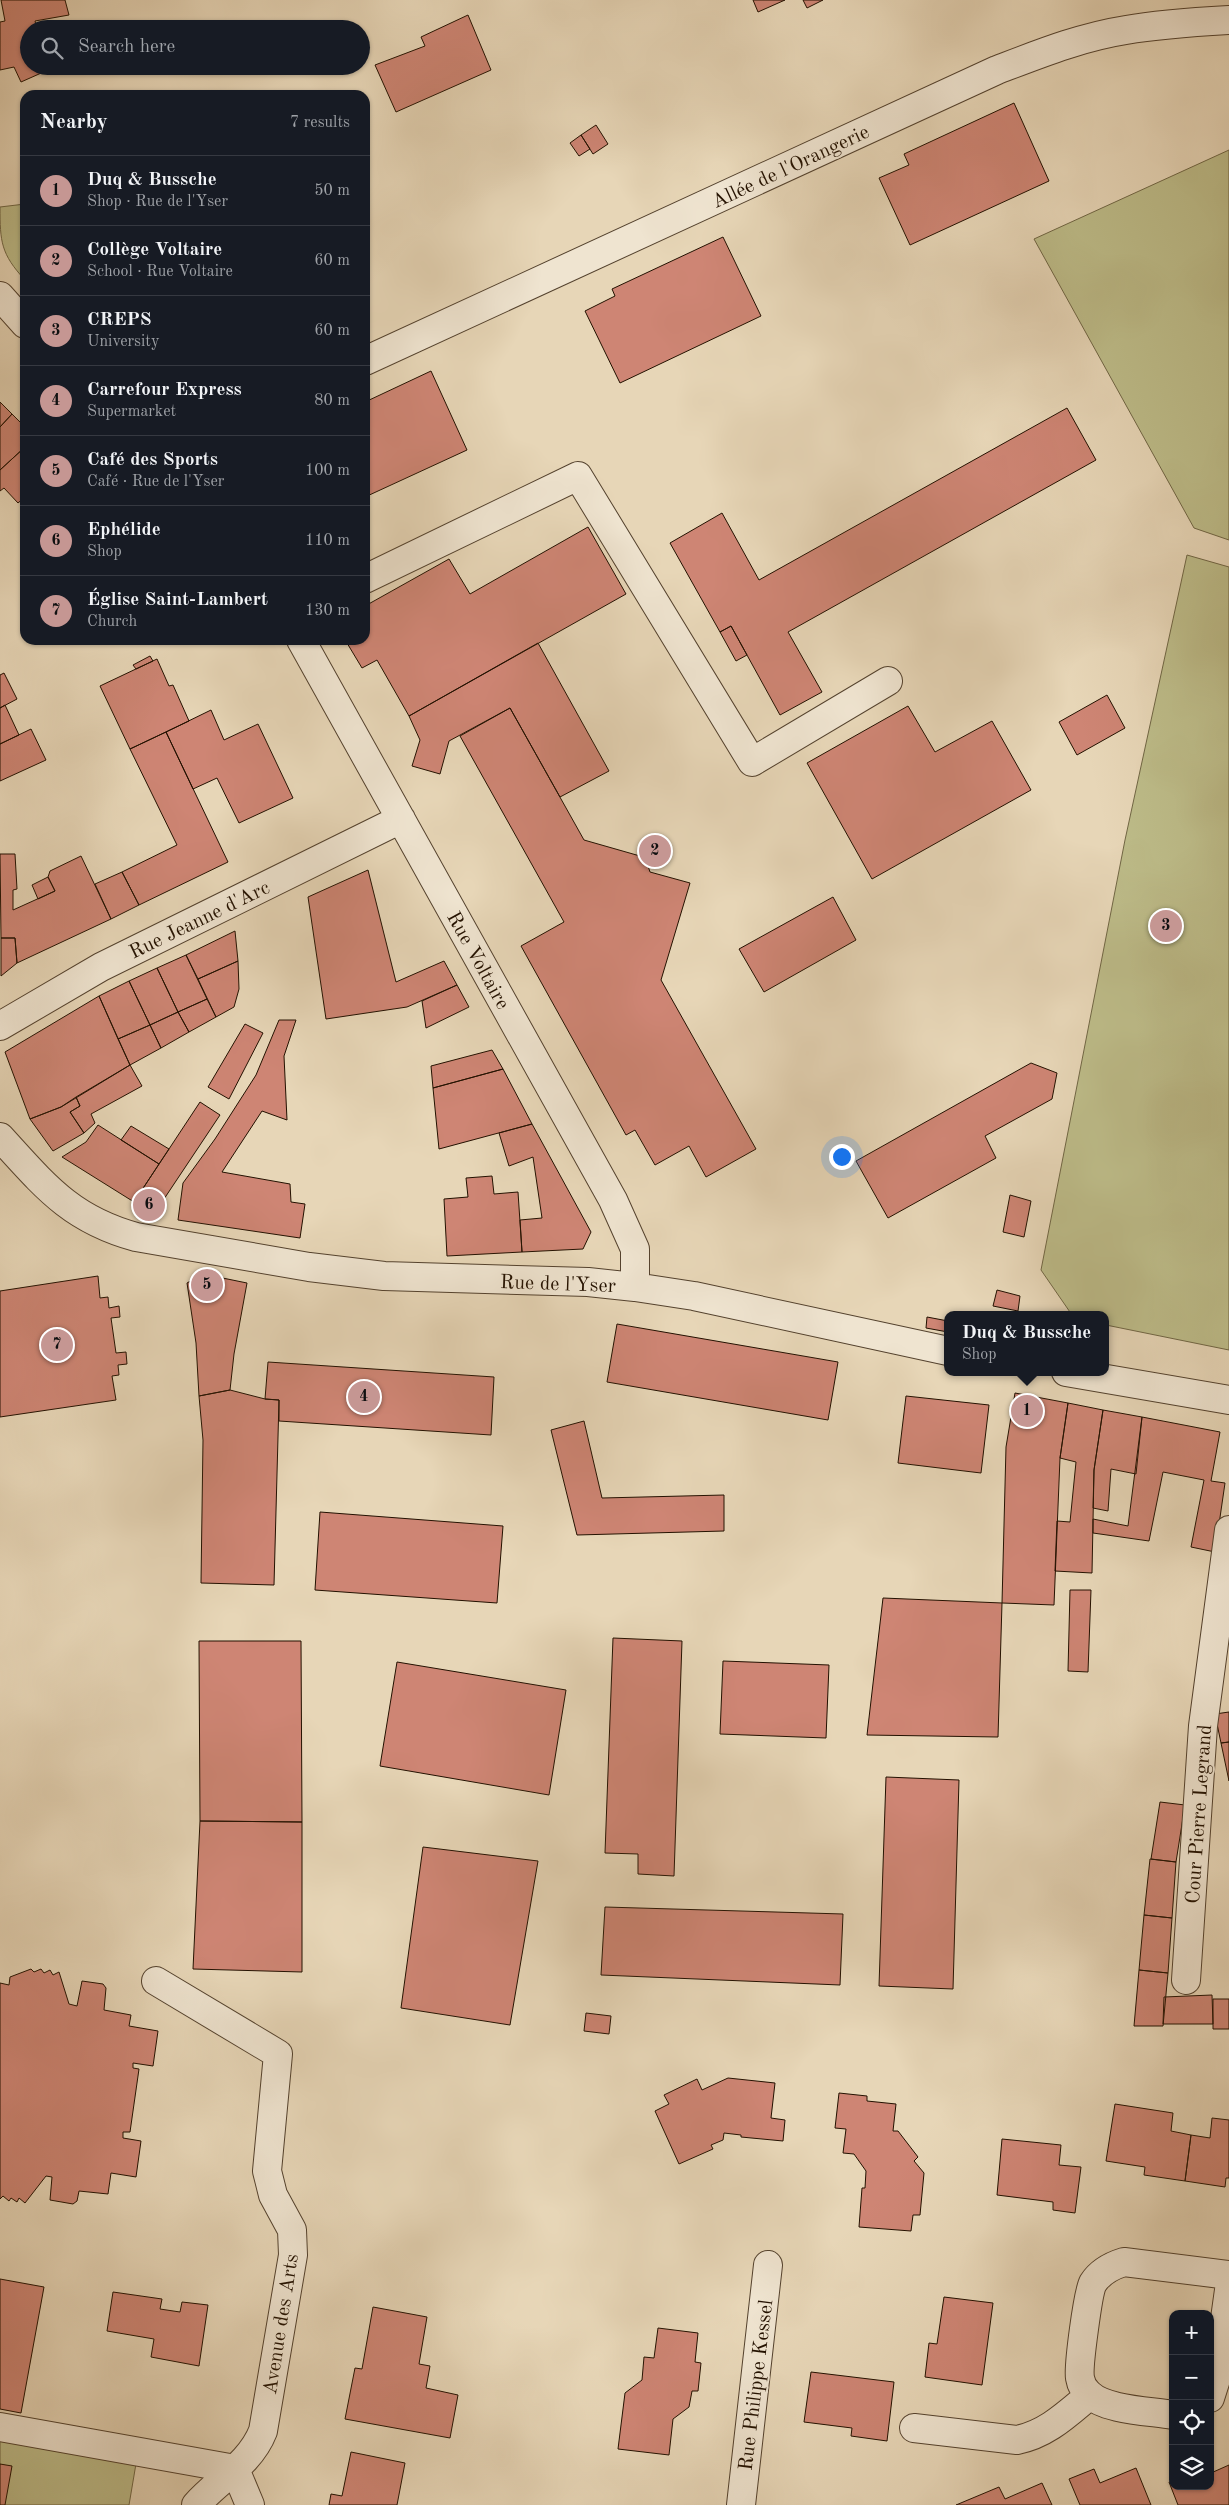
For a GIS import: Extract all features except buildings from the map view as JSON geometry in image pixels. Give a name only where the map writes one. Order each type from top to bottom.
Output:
[{"type":"street","name":"Allée de l'Orangerie","points":[[370,359],[997,70],[1055,48],[1124,30],[1176,23],[1229,20]]},
{"type":"street","points":[[0,296],[20,318]]},
{"type":"street","points":[[370,577],[578,476],[752,762],[888,681]]},
{"type":"street","name":"Rue Voltaire","points":[[304,645],[613,1200],[635,1249],[635,1287]]},
{"type":"street","name":"Rue Jeanne d'Arc","points":[[0,1026],[101,967],[401,819]]},
{"type":"street","name":"Rue de l'Yser","points":[[0,1137],[38,1180],[86,1218],[112,1230],[163,1242],[309,1267],[384,1276],[588,1282],[635,1287],[694,1296],[944,1350]]},
{"type":"street","points":[[1089,1376],[1229,1400]]},
{"type":"street","name":"Cour Pierre Legrand","points":[[1186,1980],[1204,1726],[1229,1530]]},
{"type":"street","name":"Avenue des Arts","points":[[156,1981],[278,2054],[267,2172],[273,2195],[292,2230],[293,2254],[263,2432],[257,2446],[196,2505]]},
{"type":"street","points":[[1169,2414],[1106,2404],[1090,2395],[1083,2387],[1080,2366],[1092,2285],[1100,2274],[1111,2266],[1124,2262],[1229,2275]]},
{"type":"street","name":"Rue Philippe Kessel","points":[[741,2505],[768,2265]]},
{"type":"street","points":[[1219,2384],[1229,2290]]},
{"type":"street","points":[[914,2428],[1017,2440],[1033,2437],[1047,2429],[1090,2395]]},
{"type":"street","points":[[0,2427],[235,2469],[250,2505]]},
{"type":"shaded area","points":[[1229,150],[1229,540],[1194,528],[1034,239]]},
{"type":"shaded area","points":[[20,205],[20,274],[11,263],[4,247],[0,207]]},
{"type":"shaded area","points":[[1187,555],[1229,567],[1229,1350],[1109,1326],[1109,1311],[1069,1311],[1041,1270],[1125,840]]},
{"type":"shaded area","points":[[0,2430],[138,2452],[129,2505],[0,2505]]},
{"type":"place","name":"Collège Voltaire","points":[[655,851]]},
{"type":"place","name":"CREPS","points":[[1166,926]]},
{"type":"place","name":"Ephélide","points":[[149,1205]]},
{"type":"place","name":"Café des Sports","points":[[207,1285]]},
{"type":"place","name":"Église Saint-Lambert","points":[[57,1345]]},
{"type":"place","name":"Carrefour Express","points":[[364,1397]]},
{"type":"place","name":"Duq & Bussche","points":[[1027,1411]]}]
